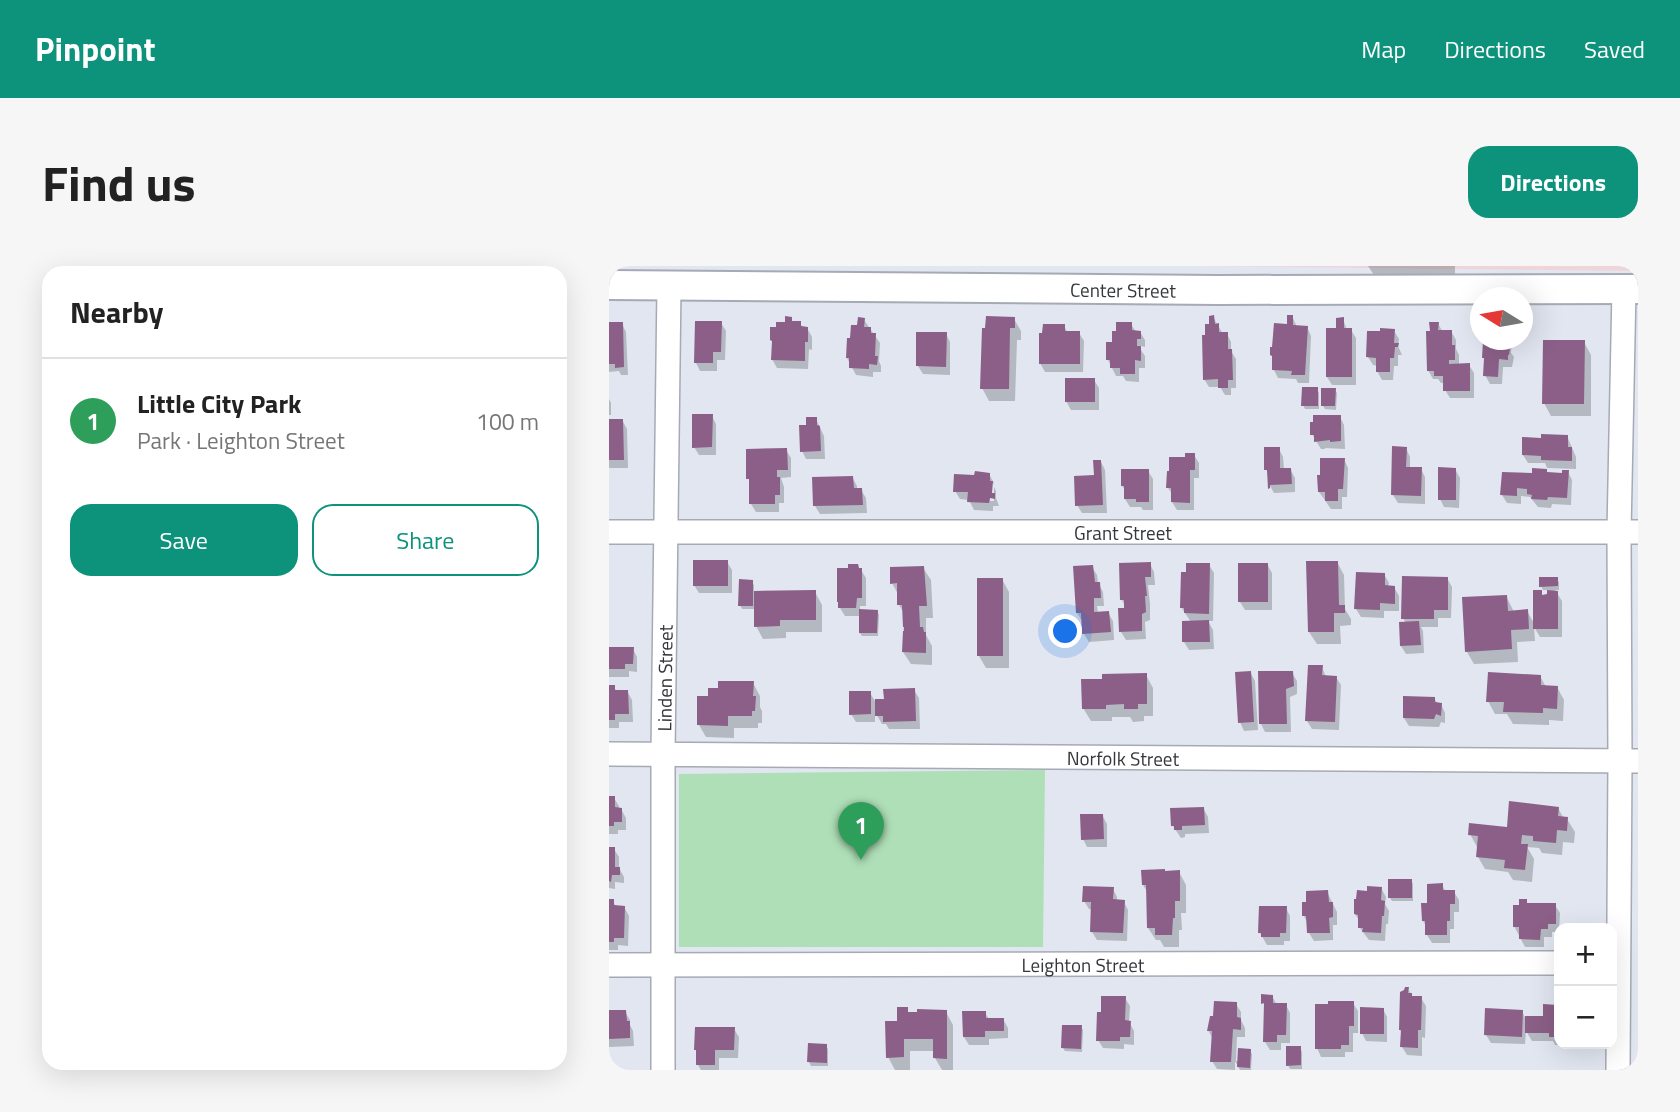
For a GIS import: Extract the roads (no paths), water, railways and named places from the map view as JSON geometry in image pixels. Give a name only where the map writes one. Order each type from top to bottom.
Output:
[{"type":"street","name":"Center Street","points":[[609,285],[1218,290],[1631,289]]},
{"type":"street","name":"Linden Street","points":[[663,1070],[663,753],[669,285]]},
{"type":"street","points":[[1618,1070],[1629,761],[1631,289]]},
{"type":"street","name":"Grant Street","points":[[609,532],[1628,532]]},
{"type":"street","name":"Norfolk Street","points":[[609,754],[1629,761]]},
{"type":"street","name":"Leighton Street","points":[[609,965],[1554,963]]},
{"type":"place","name":"Little City Park","points":[[861,860]]}]
